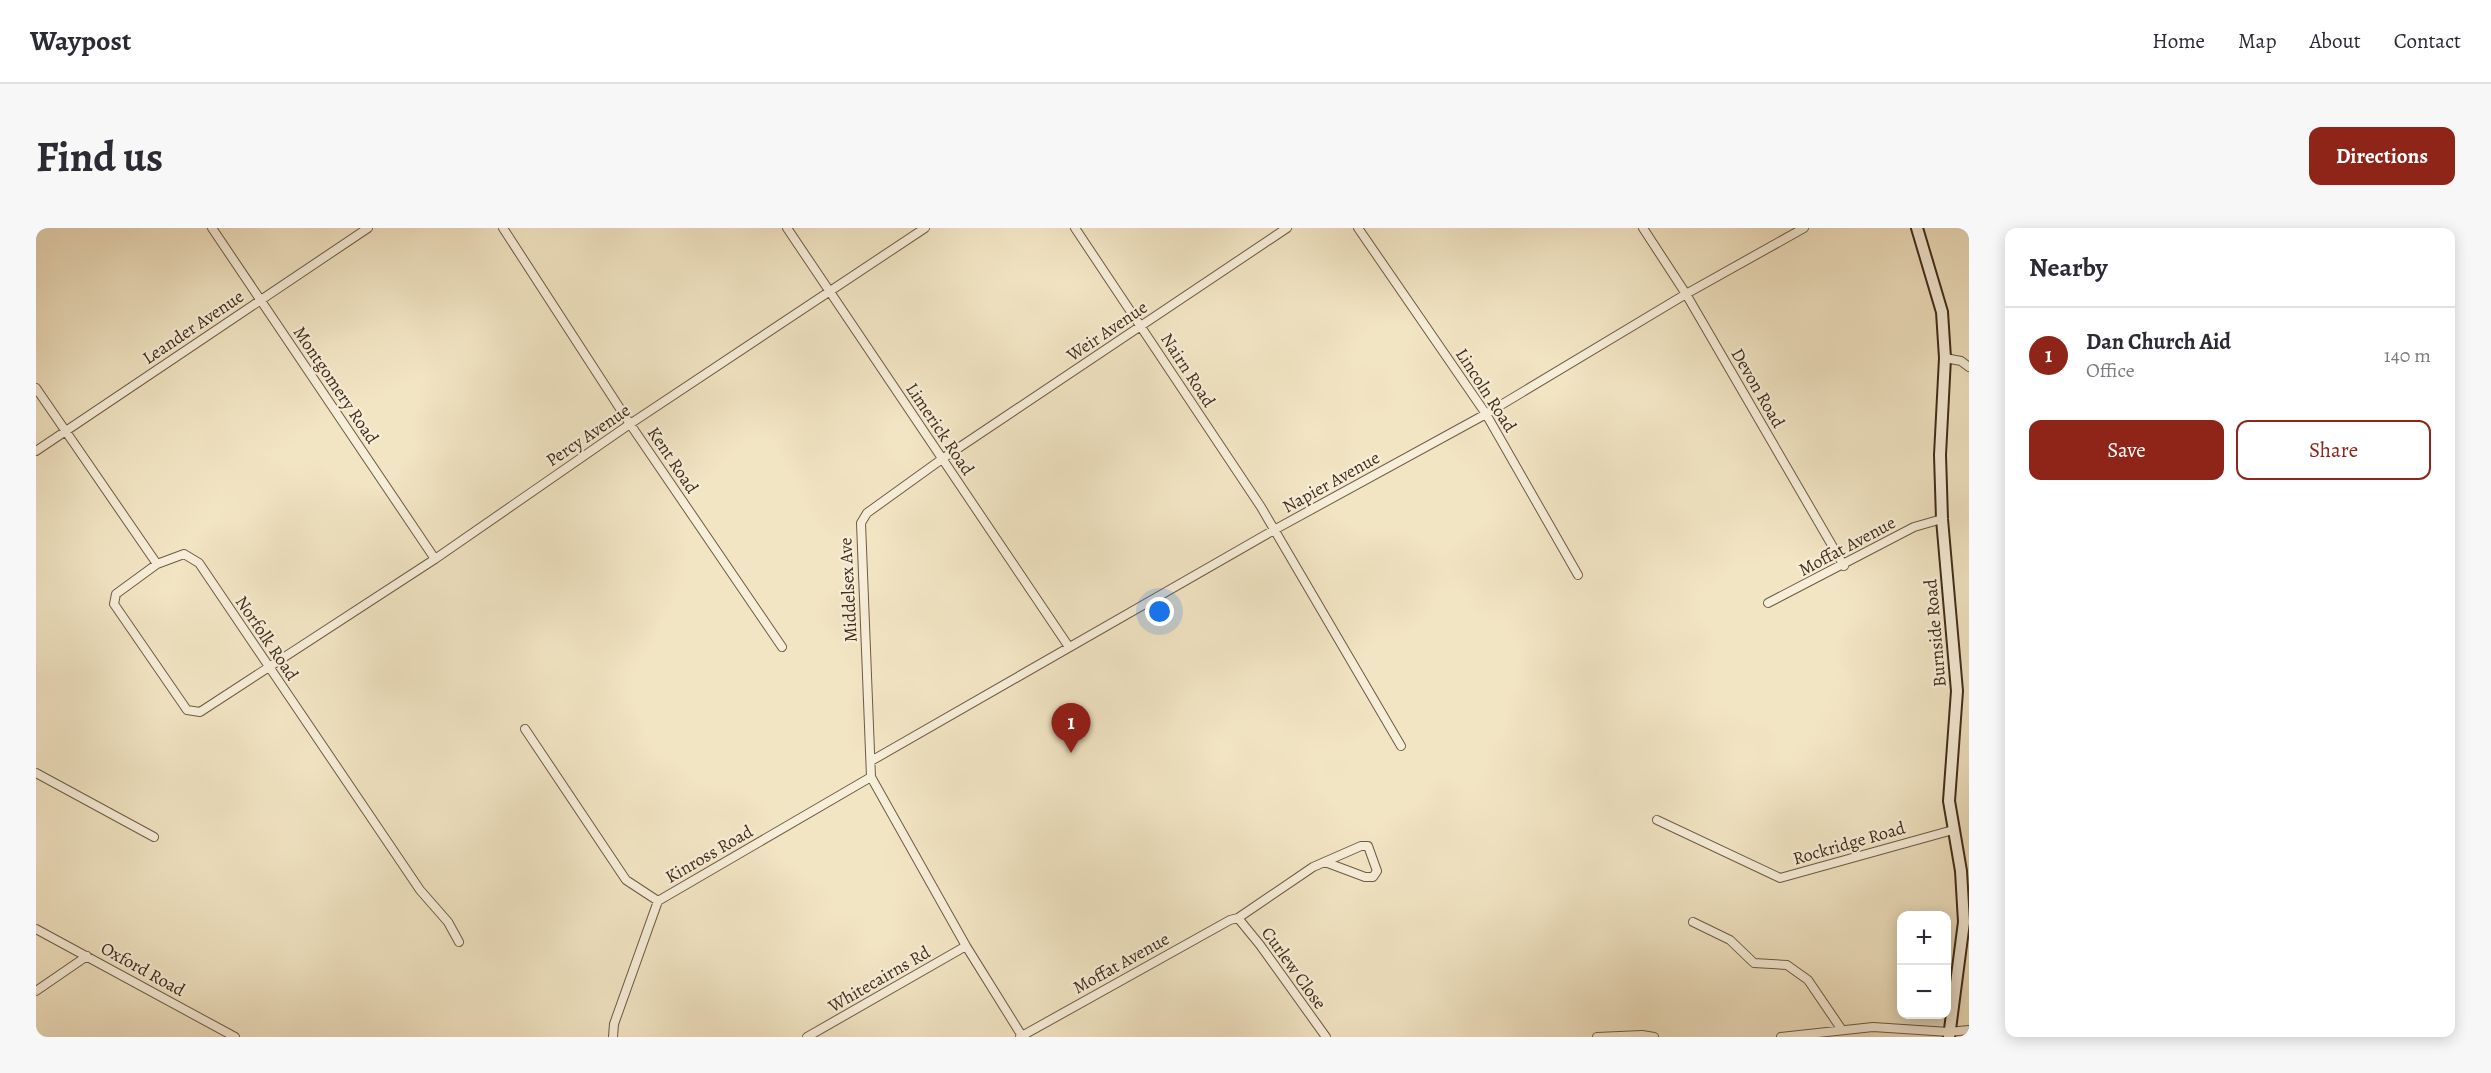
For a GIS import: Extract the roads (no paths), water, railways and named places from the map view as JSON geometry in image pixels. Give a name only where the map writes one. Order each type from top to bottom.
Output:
[{"type":"main road","name":"Burnside Road","points":[[1917,228],[1942,312],[1945,358],[1940,455],[1942,519],[1957,691],[1949,801],[1962,879],[1964,922],[1949,1034]]},
{"type":"street","name":"Montgomery Road","points":[[212,228],[435,559]]},
{"type":"street","name":"Leander Avenue","points":[[36,451],[368,228]]},
{"type":"street","name":"Kent Road","points":[[503,228],[630,424],[782,646]]},
{"type":"street","name":"Limerick Road","points":[[787,228],[1069,647]]},
{"type":"street","name":"Percy Avenue","points":[[158,564],[116,594],[114,603],[187,710],[200,712],[435,559],[630,424],[925,228]]},
{"type":"street","name":"Nairn Road","points":[[1075,228],[1274,530],[1401,746]]},
{"type":"street","name":"Weir Avenue","points":[[942,459],[1287,228]]},
{"type":"street","name":"Lincoln Road","points":[[1358,228],[1486,414],[1578,575]]},
{"type":"street","name":"Devon Road","points":[[1643,228],[1686,294],[1844,566]]},
{"type":"street","name":"Napier Avenue","points":[[871,761],[1274,530],[1486,414],[1686,294],[1804,228]]},
{"type":"street","points":[[1945,358],[1961,361],[1969,367]]},
{"type":"street","points":[[36,388],[158,564]]},
{"type":"street","name":"Middelsex Ave","points":[[871,761],[861,523],[867,513],[942,459]]},
{"type":"street","name":"Moffat Avenue","points":[[1768,603],[1844,566],[1914,527],[1942,519]]},
{"type":"street","name":"Norfolk Road","points":[[158,564],[184,554],[199,563],[420,890],[448,922],[459,942]]},
{"type":"street","name":"Kinross Road","points":[[525,729],[626,880],[658,901],[871,777]]},
{"type":"street","points":[[871,761],[871,777],[966,946],[1021,1036]]},
{"type":"street","points":[[36,773],[154,837]]},
{"type":"street","name":"Rockridge Road","points":[[1657,820],[1780,878],[1953,830]]},
{"type":"street","name":"Moffat Avenue","points":[[1021,1036],[1230,920],[1238,918],[1313,867],[1362,846],[1368,846],[1377,871],[1373,877],[1365,877],[1325,862]]},
{"type":"street","points":[[613,1037],[614,1024],[658,901]]},
{"type":"street","name":"Curlew Close","points":[[1238,918],[1326,1037]]},
{"type":"street","points":[[1692,922],[1730,940],[1756,965],[1790,966],[1811,983],[1842,1030]]},
{"type":"street","name":"Oxford Road","points":[[36,929],[235,1037]]},
{"type":"street","name":"Whitecairns Rd","points":[[807,1037],[966,946]]},
{"type":"street","points":[[36,991],[87,956]]},
{"type":"street","points":[[1781,1037],[1873,1027],[1949,1034],[1969,1030]]},
{"type":"street","points":[[1597,1037],[1642,1035],[1654,1037]]},
{"type":"place","name":"Dan Church Aid","points":[[1071,753]]}]
